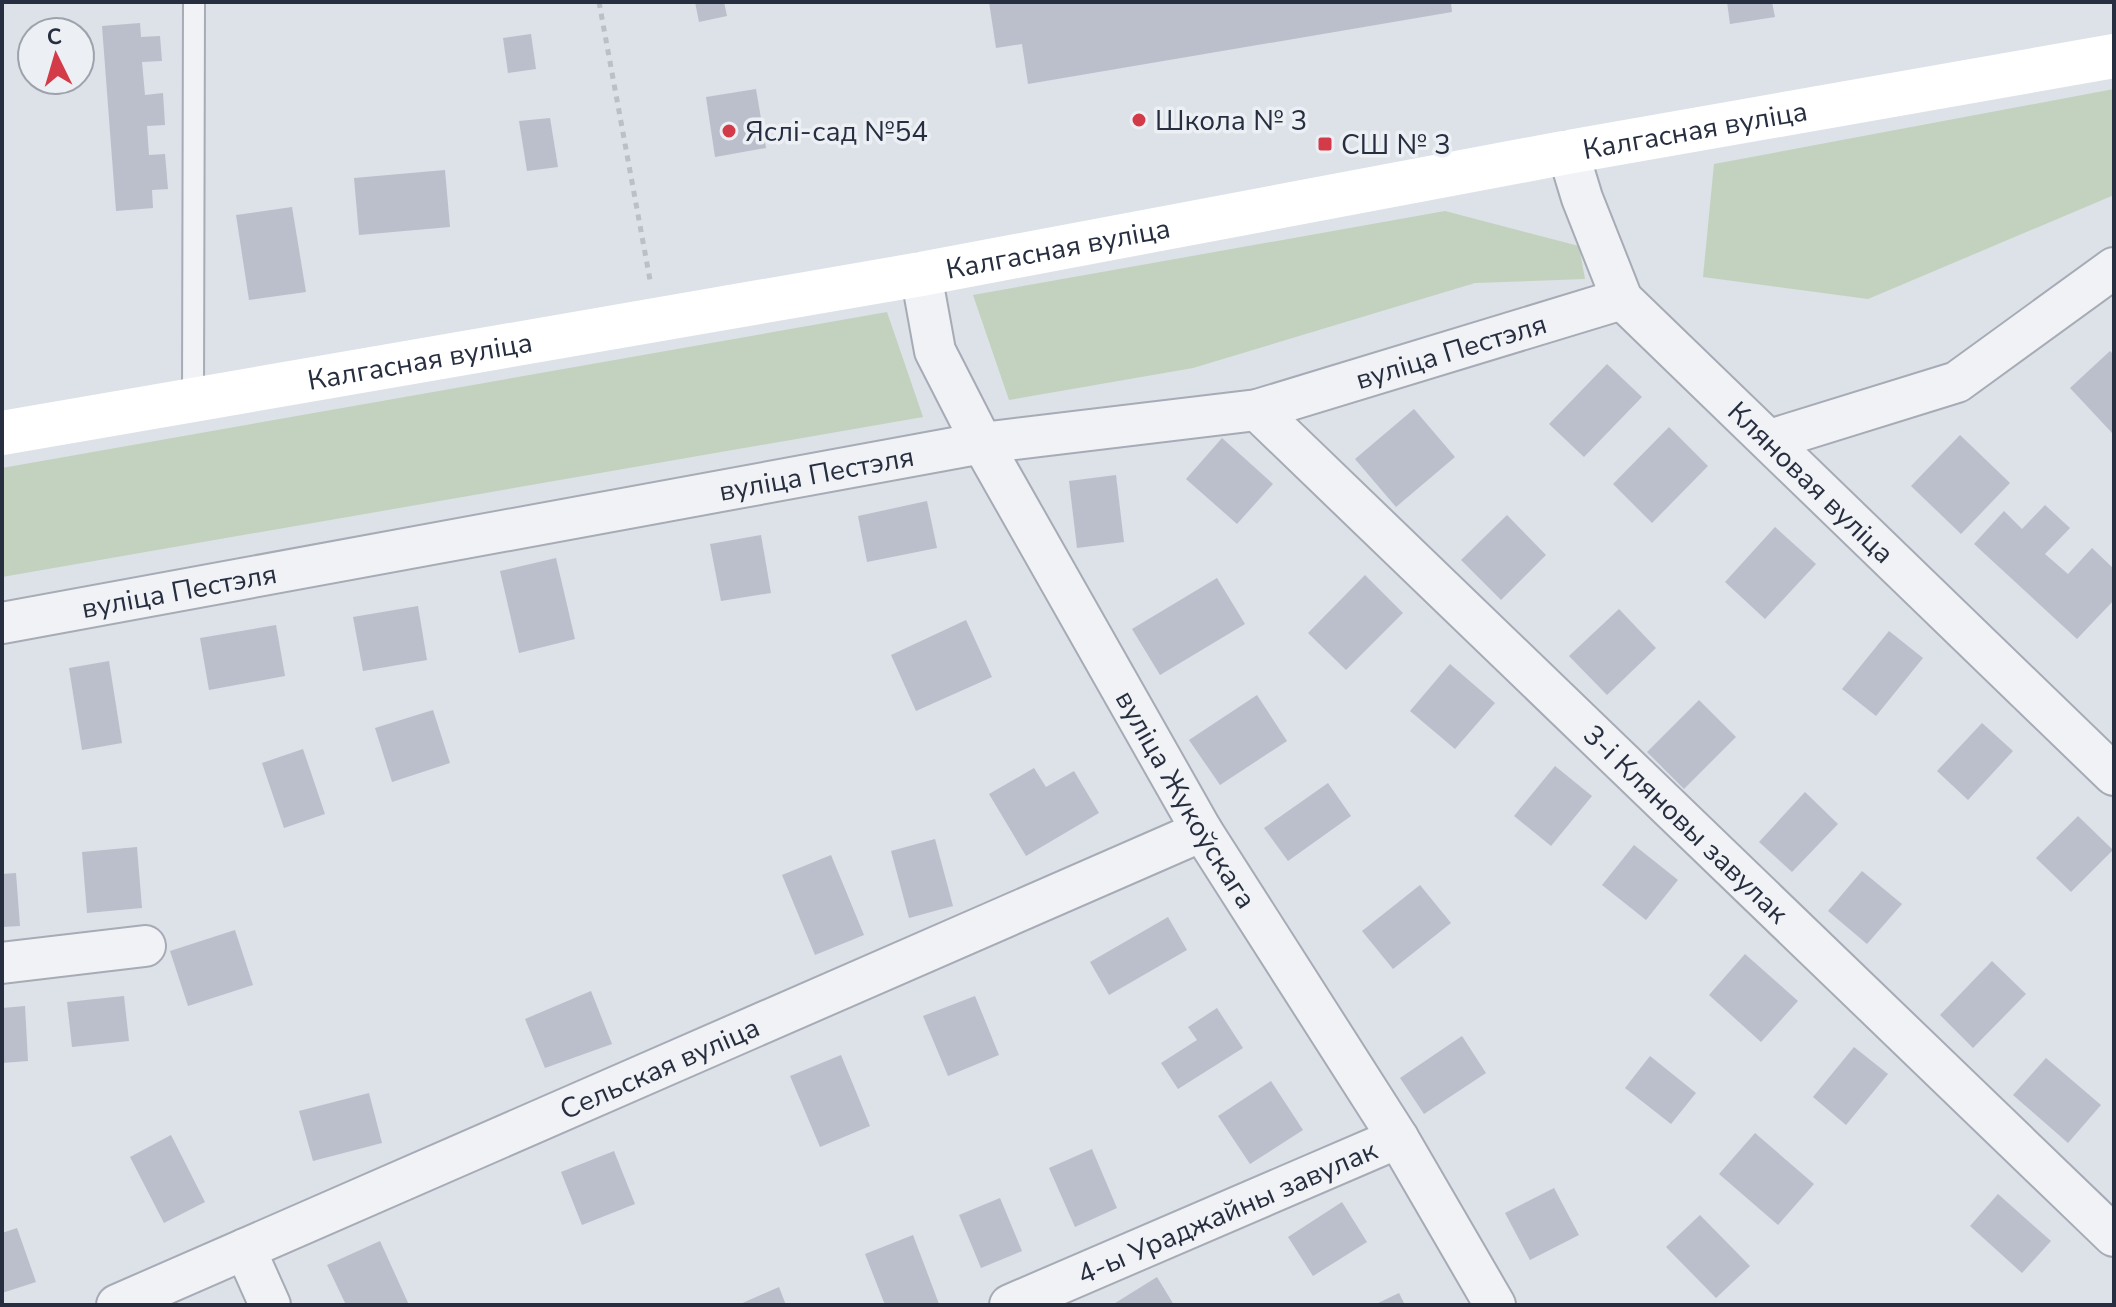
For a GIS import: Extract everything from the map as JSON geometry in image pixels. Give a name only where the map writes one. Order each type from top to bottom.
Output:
[{"type":"street","name":"Калгасная вуліца","points":[[2,433],[921,274],[1568,152],[2114,56]]},
{"type":"street","name":"Кляновая вуліца","points":[[1568,152],[1582,198],[1622,299],[2114,775]]},
{"type":"street","points":[[1770,440],[1957,382],[2114,268]]},
{"type":"street","name":"вуліца Жукоўскага","points":[[921,274],[935,351],[982,443],[1202,831],[1398,1138],[1495,1305]]},
{"type":"street","name":"вуліца Пестэля","points":[[2,623],[982,443],[1257,410],[1622,299]]},
{"type":"street","name":"3-і Кляновы завулак","points":[[1257,410],[2114,1236]]},
{"type":"street","name":"Сельская вуліца","points":[[117,1305],[1202,831]]},
{"type":"street","points":[[2,963],[145,946]]},
{"type":"street","name":"4-ы Ураджайны завулак","points":[[1010,1305],[1069,1294],[1398,1138]]},
{"type":"street","points":[[245,1249],[270,1305]]},
{"type":"lane","points":[[193,400],[194,2]]},
{"type":"path","points":[[599,2],[657,321]]},
{"type":"green space","points":[[2114,89],[2114,195],[1868,299],[1703,277],[1714,164]]},
{"type":"green space","points":[[1445,211],[1579,246],[1585,279],[1475,283],[1193,368],[1009,400],[973,295]]},
{"type":"green space","points":[[887,312],[923,417],[2,577],[2,468]]},
{"type":"building","points":[[695,2],[724,2],[727,16],[699,22]]},
{"type":"building","points":[[989,2],[1451,2],[1452,12],[1028,84],[1022,44],[996,48]]},
{"type":"building","points":[[1727,2],[1772,2],[1775,17],[1730,24]]},
{"type":"building","points":[[140,23],[141,37],[160,36],[162,61],[142,62],[145,95],[163,93],[165,125],[147,126],[149,155],[165,154],[168,189],[152,190],[153,208],[116,211],[102,26]]},
{"type":"building","points":[[531,34],[536,69],[508,73],[503,38]]},
{"type":"building","points":[[756,89],[766,148],[715,157],[706,97]]},
{"type":"building","points":[[550,118],[558,167],[527,171],[519,121]]},
{"type":"building","points":[[445,170],[450,227],[359,235],[354,178]]},
{"type":"building","points":[[292,207],[306,292],[249,300],[236,215]]},
{"type":"building","points":[[2110,351],[2114,355],[2114,435],[2070,388]]},
{"type":"building","points":[[1607,364],[1642,397],[1584,457],[1549,424]]},
{"type":"building","points":[[1414,409],[1455,457],[1396,507],[1355,459]]},
{"type":"building","points":[[1669,427],[1708,466],[1652,523],[1613,484]]},
{"type":"building","points":[[1960,435],[2010,483],[1961,534],[1911,486]]},
{"type":"building","points":[[1222,438],[1273,484],[1237,524],[1186,479]]},
{"type":"building","points":[[1116,475],[1124,542],[1077,548],[1069,481]]},
{"type":"building","points":[[927,501],[937,548],[867,562],[858,516]]},
{"type":"building","points":[[2045,505],[2070,528],[2045,554],[2068,574],[2092,548],[2114,569],[2114,600],[2077,639],[1974,544],[2004,511],[2022,529]]},
{"type":"building","points":[[1507,515],[1546,555],[1501,600],[1461,560]]},
{"type":"building","points":[[1775,527],[1816,564],[1765,619],[1725,582]]},
{"type":"building","points":[[761,535],[771,593],[721,601],[710,544]]},
{"type":"building","points":[[556,558],[575,639],[519,653],[500,571]]},
{"type":"building","points":[[1365,575],[1403,613],[1346,670],[1308,633]]},
{"type":"building","points":[[1217,578],[1245,624],[1160,675],[1132,629]]},
{"type":"building","points":[[418,606],[427,660],[363,671],[353,617]]},
{"type":"building","points":[[1619,609],[1656,648],[1607,695],[1569,656]]},
{"type":"building","points":[[966,620],[992,677],[916,711],[891,655]]},
{"type":"building","points":[[276,625],[285,676],[209,690],[200,638]]},
{"type":"building","points":[[1889,631],[1923,658],[1876,716],[1842,689]]},
{"type":"building","points":[[109,661],[122,743],[82,750],[69,668]]},
{"type":"building","points":[[1450,664],[1495,703],[1455,749],[1410,711]]},
{"type":"building","points":[[1257,695],[1287,741],[1220,785],[1189,740]]},
{"type":"building","points":[[1699,700],[1736,737],[1684,789],[1647,752]]},
{"type":"building","points":[[433,710],[450,763],[392,782],[375,728]]},
{"type":"building","points":[[1982,723],[2013,751],[1968,800],[1937,771]]},
{"type":"building","points":[[303,749],[325,814],[284,828],[262,763]]},
{"type":"building","points":[[1555,766],[1592,796],[1551,846],[1514,816]]},
{"type":"building","points":[[1034,768],[1046,787],[1074,771],[1099,813],[1026,856],[989,794]]},
{"type":"building","points":[[1328,783],[1351,816],[1288,861],[1264,828]]},
{"type":"building","points":[[1805,792],[1838,824],[1792,872],[1759,842]]},
{"type":"building","points":[[2078,816],[2113,850],[2071,892],[2036,858]]},
{"type":"building","points":[[935,839],[953,906],[909,918],[891,851]]},
{"type":"building","points":[[1634,845],[1678,880],[1646,920],[1602,885]]},
{"type":"building","points":[[137,847],[142,908],[87,913],[82,852]]},
{"type":"building","points":[[831,855],[864,935],[815,955],[782,875]]},
{"type":"building","points":[[1862,871],[1902,904],[1867,944],[1828,911]]},
{"type":"building","points":[[16,873],[20,926],[2,927],[2,874]]},
{"type":"building","points":[[1420,885],[1451,923],[1393,969],[1362,931]]},
{"type":"building","points":[[1168,917],[1187,950],[1109,995],[1090,962]]},
{"type":"building","points":[[235,930],[253,985],[188,1006],[170,951]]},
{"type":"building","points":[[1745,954],[1798,1001],[1761,1042],[1709,995]]},
{"type":"building","points":[[1992,961],[2026,994],[1973,1048],[1940,1015]]},
{"type":"building","points":[[591,991],[612,1044],[545,1068],[525,1019]]},
{"type":"building","points":[[124,996],[129,1041],[72,1047],[67,1002]]},
{"type":"building","points":[[975,996],[999,1055],[948,1076],[923,1016]]},
{"type":"building","points":[[25,1006],[28,1061],[2,1063],[2,1008]]},
{"type":"building","points":[[1217,1008],[1243,1048],[1178,1089],[1161,1063],[1197,1040],[1188,1027]]},
{"type":"building","points":[[1462,1036],[1486,1073],[1424,1114],[1400,1078]]},
{"type":"building","points":[[1854,1047],[1888,1074],[1846,1125],[1813,1097]]},
{"type":"building","points":[[841,1055],[870,1126],[820,1147],[790,1076]]},
{"type":"building","points":[[1650,1056],[1696,1093],[1671,1124],[1625,1088]]},
{"type":"building","points":[[2046,1058],[2101,1105],[2068,1143],[2013,1095]]},
{"type":"building","points":[[1271,1081],[1303,1130],[1250,1164],[1218,1116]]},
{"type":"building","points":[[369,1093],[382,1143],[313,1161],[299,1111]]},
{"type":"building","points":[[1755,1133],[1814,1184],[1778,1225],[1719,1174]]},
{"type":"building","points":[[171,1135],[205,1202],[164,1223],[130,1157]]},
{"type":"building","points":[[1092,1149],[1117,1208],[1075,1227],[1049,1168]]},
{"type":"building","points":[[614,1151],[635,1204],[582,1225],[561,1172]]},
{"type":"building","points":[[1554,1188],[1579,1235],[1530,1260],[1505,1213]]},
{"type":"building","points":[[1998,1194],[2051,1241],[2022,1273],[1970,1226]]},
{"type":"building","points":[[1000,1198],[1022,1251],[981,1268],[959,1215]]},
{"type":"building","points":[[1342,1202],[1367,1242],[1313,1276],[1288,1237]]},
{"type":"building","points":[[1700,1215],[1750,1266],[1716,1298],[1666,1247]]},
{"type":"building","points":[[17,1228],[36,1282],[2,1293],[2,1233]]},
{"type":"building","points":[[913,1235],[939,1304],[885,1305],[865,1254]]},
{"type":"building","points":[[380,1241],[409,1305],[346,1305],[327,1265]]},
{"type":"building","points":[[1157,1277],[1174,1305],[1112,1305]]},
{"type":"building","points":[[779,1287],[786,1305],[738,1305]]},
{"type":"building","points":[[1399,1293],[1405,1305],[1374,1305]]},
{"type":"place","name":"Школа № 3","points":[[1139,120]]},
{"type":"place","name":"Яслі-сад №54","points":[[729,131]]},
{"type":"place","name":"СШ № 3","points":[[1325,144]]}]
